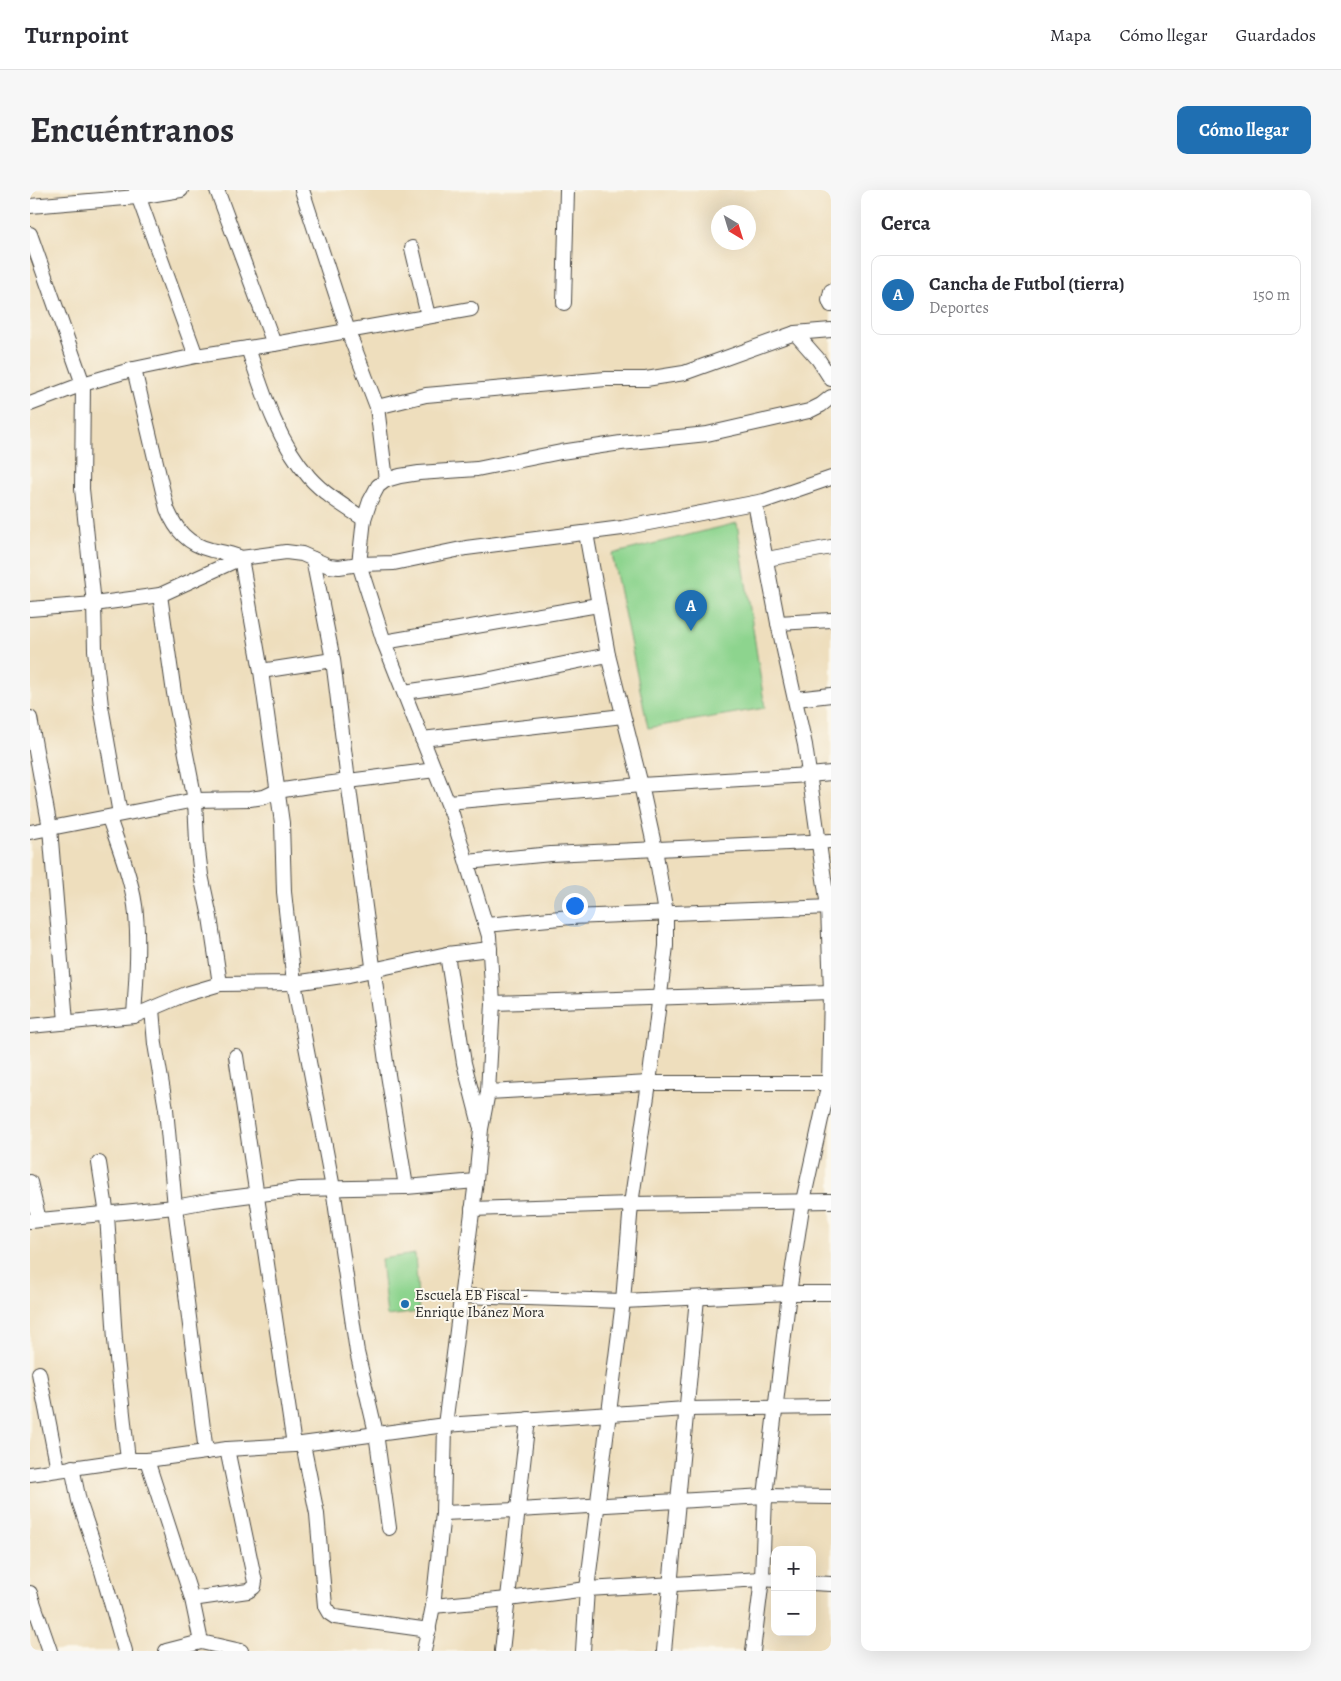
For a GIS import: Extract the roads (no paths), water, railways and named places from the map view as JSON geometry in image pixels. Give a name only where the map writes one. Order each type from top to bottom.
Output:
[{"type":"street","points":[[30,206],[66,197],[181,190]]},
{"type":"street","points":[[217,190],[274,344]]},
{"type":"street","points":[[302,190],[348,331],[377,407],[386,480]]},
{"type":"street","points":[[564,303],[567,190]]},
{"type":"street","points":[[137,194],[196,356]]},
{"type":"street","points":[[30,234],[83,384],[82,489],[94,604],[101,706],[114,816],[136,913],[137,957],[134,1016]]},
{"type":"street","points":[[412,248],[428,316]]},
{"type":"street","points":[[831,291],[829,300],[831,305]]},
{"type":"street","points":[[30,404],[83,384],[134,369],[196,356],[471,309]]},
{"type":"street","points":[[377,407],[426,395],[606,379],[646,379],[684,374],[795,333],[831,330]]},
{"type":"street","points":[[795,333],[818,359],[831,379]]},
{"type":"street","points":[[248,348],[268,409],[286,444],[309,477],[334,500],[364,519]]},
{"type":"street","points":[[134,369],[166,509],[174,525],[182,536],[194,544],[209,550],[234,554],[241,558]]},
{"type":"street","points":[[424,1651],[433,1606],[443,1513],[445,1425],[481,1129],[488,1092],[493,1003],[490,949],[486,925],[467,862],[448,802],[384,642],[359,564],[364,519],[370,501],[378,486],[386,480],[400,476],[477,468],[578,449],[707,434],[809,411],[822,405],[831,396]]},
{"type":"street","points":[[30,609],[94,604],[160,595],[241,558],[286,552],[302,554],[329,566],[394,563],[466,548],[622,528],[755,503],[831,478]]},
{"type":"street","points":[[753,1651],[768,1579],[765,1496],[777,1408],[789,1294],[803,1201],[830,1083],[831,992],[825,842],[809,775],[796,699],[778,623],[755,503]]},
{"type":"street","points":[[583,1651],[587,1589],[623,1301],[631,1204],[649,1083],[666,946],[666,913],[655,849],[608,655],[586,533]]},
{"type":"street","points":[[767,559],[831,547]]},
{"type":"street","points":[[241,558],[261,671],[282,823],[284,892],[294,984],[333,1188],[356,1352],[376,1433],[389,1528]]},
{"type":"street","points":[[313,559],[333,660],[386,1062],[406,1186]]},
{"type":"street","points":[[160,595],[174,693],[195,800],[199,858],[220,984]]},
{"type":"street","points":[[384,642],[598,605]]},
{"type":"street","points":[[778,623],[831,620]]},
{"type":"street","points":[[404,692],[481,682],[608,655]]},
{"type":"street","points":[[261,671],[333,660]]},
{"type":"street","points":[[796,699],[831,695]]},
{"type":"street","points":[[422,739],[623,716]]},
{"type":"street","points":[[30,718],[50,828],[66,1022]]},
{"type":"street","points":[[30,832],[195,800],[250,799],[264,797],[277,791],[435,770]]},
{"type":"street","points":[[448,802],[641,785],[831,773]]},
{"type":"street","points":[[467,862],[551,854],[825,842]]},
{"type":"street","points":[[486,925],[571,917],[829,907]]},
{"type":"street","points":[[30,1026],[134,1016],[186,994],[220,984],[294,984],[349,975],[447,954],[490,949]]},
{"type":"street","points":[[447,954],[464,1063],[481,1129]]},
{"type":"street","points":[[493,1003],[660,996],[831,992]]},
{"type":"street","points":[[152,1009],[155,1044],[166,1109],[175,1207],[206,1452]]},
{"type":"street","points":[[236,1056],[256,1194],[298,1444],[317,1514],[324,1606],[328,1613],[348,1620],[429,1630]]},
{"type":"street","points":[[488,1092],[649,1083],[830,1083]]},
{"type":"street","points":[[99,1163],[107,1215],[115,1340],[128,1460]]},
{"type":"street","points":[[30,1182],[34,1221],[175,1207],[300,1189],[406,1186],[476,1181]]},
{"type":"street","points":[[472,1209],[831,1201]]},
{"type":"street","points":[[462,1296],[623,1301],[831,1293]]},
{"type":"street","points":[[664,1651],[697,1298]]},
{"type":"street","points":[[39,1373],[65,1468],[79,1501],[97,1554],[125,1651]]},
{"type":"street","points":[[30,1474],[128,1460],[147,1460],[227,1449],[298,1444],[445,1425],[686,1409],[831,1407]]},
{"type":"street","points":[[502,1651],[528,1419]]},
{"type":"street","points":[[192,1599],[248,1591],[254,1587],[255,1582],[227,1449]]},
{"type":"street","points":[[147,1460],[192,1599],[200,1642]]},
{"type":"street","points":[[443,1513],[765,1496],[831,1497]]},
{"type":"street","points":[[433,1606],[587,1589],[768,1579]]},
{"type":"street","points":[[816,1583],[831,1584]]},
{"type":"street","points":[[30,1593],[50,1651]]},
{"type":"street","points":[[166,1651],[200,1642],[241,1651]]},
{"type":"place","name":"Cancha de Futbol (tierra)","points":[[691,631]]},
{"type":"place","name":"Escuela EB Fiscal - Enrique Ibánez Mora","points":[[405,1304]]}]
